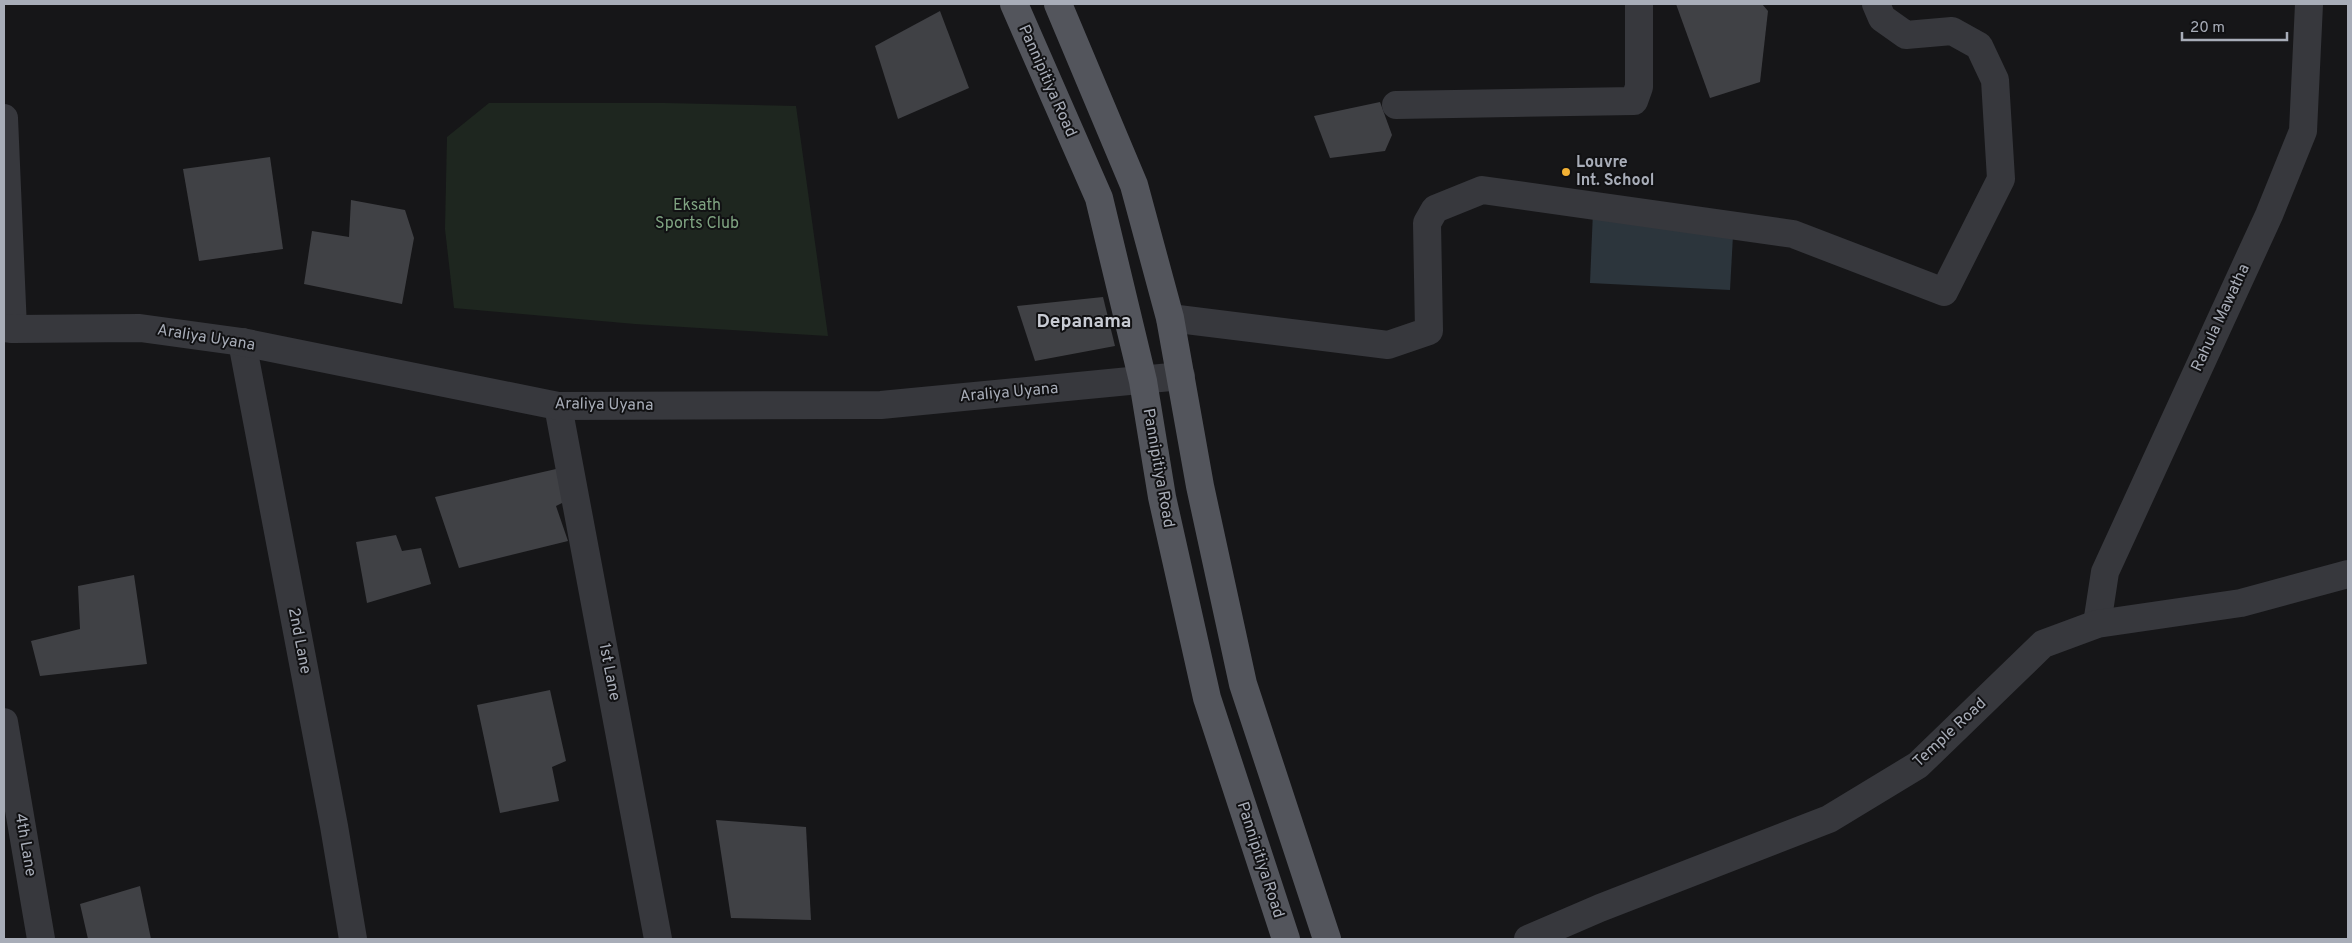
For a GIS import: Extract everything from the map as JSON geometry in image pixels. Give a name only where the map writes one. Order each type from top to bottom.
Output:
[{"type":"main road","name":"Pannipitiya Road","points":[[1014,4],[1099,198],[1143,381],[1162,498],[1207,698],[1286,939]]},
{"type":"main road","points":[[1058,4],[1134,185],[1170,318],[1200,486],[1243,684],[1327,939]]},
{"type":"street","points":[[1396,105],[1634,101],[1639,87],[1639,4]]},
{"type":"street","points":[[1170,318],[1388,345],[1429,330],[1427,223],[1435,208],[1482,190],[1792,234],[1944,292],[2001,179],[1995,80],[1979,46],[1952,31],[1906,35],[1882,18],[1876,4]]},
{"type":"street","name":"Rahula Mawatha","points":[[2096,624],[2105,572],[2269,215],[2303,131],[2309,4]]},
{"type":"street","points":[[4,118],[8,328]]},
{"type":"street","name":"Araliya Uyana","points":[[8,328],[140,328],[242,342],[558,406],[881,405],[1181,376]]},
{"type":"street","name":"2nd Lane","points":[[242,342],[334,826],[353,939]]},
{"type":"street","name":"1st Lane","points":[[558,406],[658,939]]},
{"type":"street","name":"Temple Road","points":[[1528,939],[1600,908],[1829,819],[1918,765],[2043,644],[2096,624],[2241,602],[2348,574]]},
{"type":"street","name":"4th Lane","points":[[4,722],[41,939]]},
{"type":"green space","name":"Eksath Sports Club","points":[[489,103],[665,103],[796,106],[828,336],[635,324],[454,308],[445,229],[447,137]]},
{"type":"shaded area","points":[[1593,211],[1734,217],[1730,290],[1590,283]]},
{"type":"building","points":[[1676,4],[1762,4],[1768,11],[1760,82],[1710,98]]},
{"type":"building","points":[[940,11],[969,88],[898,119],[875,46]]},
{"type":"building","points":[[1380,102],[1392,135],[1385,151],[1330,158],[1314,116]]},
{"type":"building","points":[[270,157],[283,249],[199,261],[183,169]]},
{"type":"building","points":[[351,200],[405,210],[414,238],[402,304],[304,284],[312,231],[349,237]]},
{"type":"building","points":[[1103,297],[1115,346],[1035,361],[1017,306]]},
{"type":"building","points":[[556,469],[568,500],[556,506],[568,541],[459,568],[435,497]]},
{"type":"building","points":[[396,535],[402,551],[421,548],[431,584],[367,603],[356,542]]},
{"type":"building","points":[[134,575],[147,664],[40,676],[31,641],[80,629],[78,586]]},
{"type":"building","points":[[550,690],[566,761],[552,767],[559,801],[500,813],[477,705]]},
{"type":"building","points":[[716,820],[806,827],[811,920],[731,918]]},
{"type":"building","points":[[140,886],[151,939],[88,939],[80,904]]},
{"type":"place","name":"Louvre Int. School","points":[[1566,172]]},
{"type":"district","name":"Depanama","points":[[1084,322]]}]
